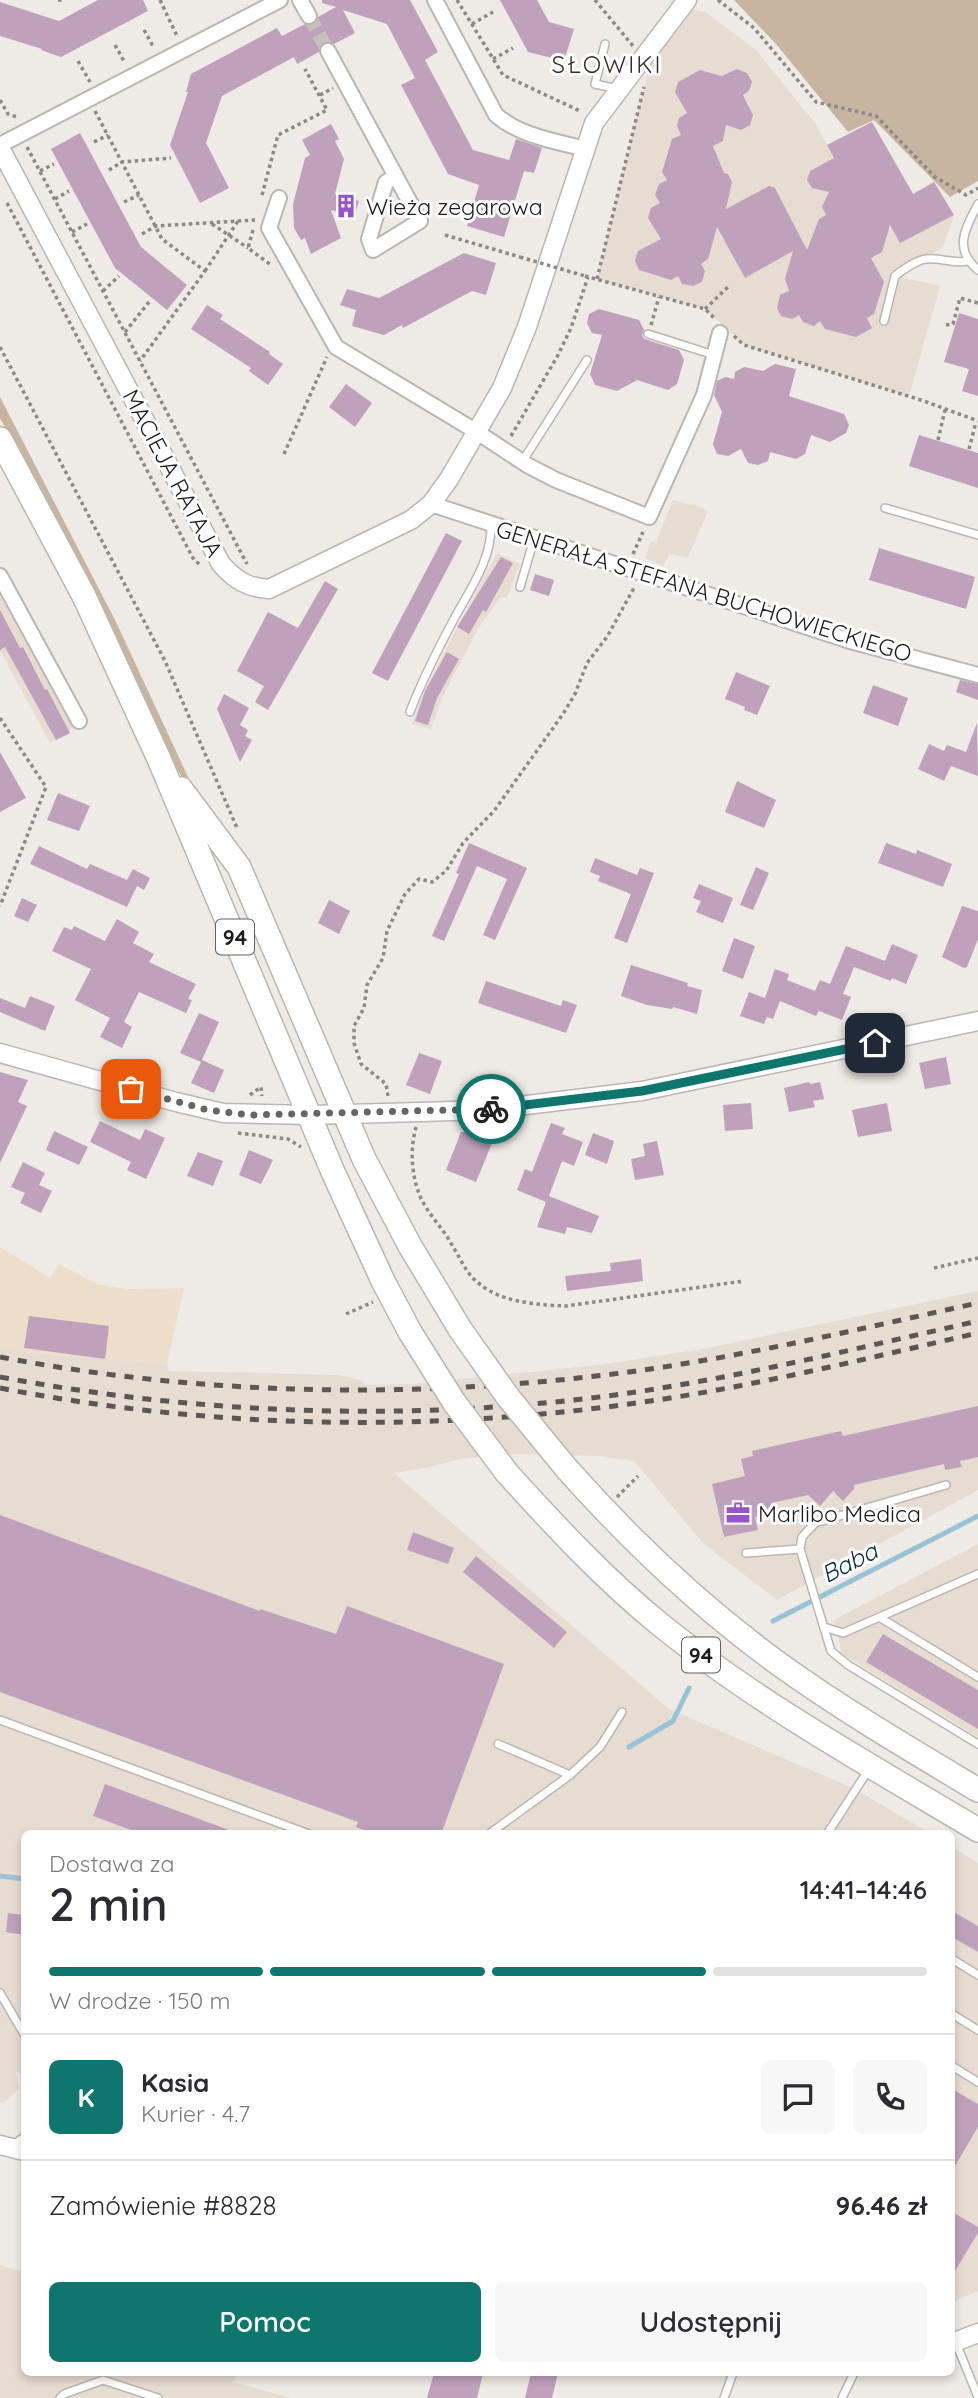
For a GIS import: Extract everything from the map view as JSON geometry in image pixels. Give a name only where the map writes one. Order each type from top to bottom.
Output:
[{"type":"main road","name":"94","points":[[0,439],[84,596],[159,759],[383,1281],[410,1332],[454,1402],[507,1473],[583,1555],[662,1626],[760,1697],[978,1830]]},
{"type":"main road","name":"94","points":[[159,759],[239,867],[364,1159],[410,1247],[460,1329],[508,1397],[567,1469],[659,1564],[779,1664],[889,1737],[978,1790]]},
{"type":"street","points":[[0,146],[280,0]]},
{"type":"street","points":[[300,0],[309,16]]},
{"type":"street","points":[[435,0],[496,115],[507,125],[528,134],[585,149]]},
{"type":"street","name":"MACIEJA RATAJA","points":[[0,146],[221,564],[231,576],[244,584],[269,589],[411,520],[431,504],[449,480],[502,388],[527,327],[594,123],[687,0]]},
{"type":"street","points":[[328,51],[420,221],[373,250],[369,239],[386,183],[396,177]]},
{"type":"street","points":[[279,198],[269,228],[336,347],[522,462],[556,480],[649,517],[704,395],[714,355],[724,330]]},
{"type":"street","name":"GENERAŁA STEFANA BUCHOWIECKIEGO","points":[[431,504],[534,539],[625,561],[641,575],[850,641],[978,675]]},
{"type":"street","points":[[0,576],[79,722]]},
{"type":"street","points":[[0,1053],[208,1110],[251,1115],[485,1110],[642,1091],[978,1021]]},
{"type":"street","points":[[955,2342],[978,2333]]},
{"type":"lane","points":[[605,44],[595,84],[618,89]]},
{"type":"lane","points":[[978,204],[967,225],[962,243],[967,261],[978,270]]},
{"type":"lane","points":[[884,321],[895,276],[900,271],[926,258],[954,263],[967,261]]},
{"type":"lane","points":[[648,334],[714,355]]},
{"type":"lane","points":[[522,462],[587,360]]},
{"type":"lane","points":[[885,508],[978,535]]},
{"type":"lane","points":[[410,712],[486,559],[492,537],[491,524]]},
{"type":"lane","points":[[520,587],[534,539]]},
{"type":"lane","points":[[946,1485],[815,1522],[802,1537],[800,1549],[831,1651],[848,1665],[978,1744]]},
{"type":"lane","points":[[746,1553],[800,1549]]},
{"type":"lane","points":[[824,1627],[843,1633],[978,1574]]},
{"type":"lane","points":[[879,1617],[978,1677]]},
{"type":"lane","points":[[494,1830],[570,1775],[600,1747],[622,1712]]},
{"type":"lane","points":[[0,1720],[298,1830]]},
{"type":"lane","points":[[498,1744],[570,1775]]},
{"type":"lane","points":[[830,1830],[871,1765]]},
{"type":"lane","points":[[955,1961],[978,1975]]},
{"type":"lane","points":[[0,1993],[21,2029]]},
{"type":"lane","points":[[955,2016],[978,2030]]},
{"type":"lane","points":[[955,2068],[978,2082]]},
{"type":"lane","points":[[955,2344],[978,2398]]},
{"type":"lane","points":[[724,2398],[732,2376]]},
{"type":"lane","points":[[842,2398],[853,2376]]},
{"type":"lane","points":[[60,2398],[64,2394],[103,2380],[158,2398]]},
{"type":"path","points":[[58,0],[65,0]]},
{"type":"path","points":[[160,0],[177,36]]},
{"type":"path","points":[[457,0],[503,75],[591,116]]},
{"type":"path","points":[[595,0],[639,52]]},
{"type":"path","points":[[718,0],[754,28],[816,102],[876,116],[935,177],[966,195],[978,188]]},
{"type":"path","points":[[472,24],[494,12]]},
{"type":"path","points":[[144,30],[154,48]]},
{"type":"path","points":[[115,45],[125,63]]},
{"type":"path","points":[[493,60],[513,48]]},
{"type":"path","points":[[78,61],[90,82]]},
{"type":"path","points":[[262,196],[278,135],[327,110],[306,69]]},
{"type":"path","points":[[597,279],[647,76]]},
{"type":"path","points":[[94,109],[162,239],[205,271]]},
{"type":"path","points":[[94,142],[108,135]]},
{"type":"path","points":[[26,145],[246,563]]},
{"type":"path","points":[[109,170],[122,162],[171,158]]},
{"type":"path","points":[[40,171],[54,164]]},
{"type":"path","points":[[55,199],[69,191]]},
{"type":"path","points":[[124,202],[139,194]]},
{"type":"path","points":[[6,201],[194,560]]},
{"type":"path","points":[[248,248],[258,208]]},
{"type":"path","points":[[142,233],[156,226],[255,220]]},
{"type":"path","points":[[140,361],[238,221]]},
{"type":"path","points":[[211,223],[267,261],[280,275],[292,269]]},
{"type":"path","points":[[72,232],[87,224]]},
{"type":"path","points":[[445,235],[705,309],[724,330],[744,345],[924,401],[977,422],[969,449]]},
{"type":"path","points":[[103,291],[119,276]]},
{"type":"path","points":[[502,448],[558,355],[571,328],[586,276]]},
{"type":"path","points":[[705,309],[729,286]]},
{"type":"path","points":[[648,334],[659,296]]},
{"type":"path","points":[[946,325],[953,324],[960,298],[978,303]]},
{"type":"path","points":[[125,332],[149,302]]},
{"type":"path","points":[[284,454],[333,342]]},
{"type":"path","points":[[0,346],[165,661],[241,838]]},
{"type":"path","points":[[938,440],[946,410]]},
{"type":"path","points":[[625,561],[634,553],[649,517]]},
{"type":"path","points":[[625,561],[634,553]]},
{"type":"path","points":[[389,1104],[386,1084],[361,1064],[354,1043],[354,1026],[364,1008],[367,985],[383,958],[387,931],[405,894],[419,879],[432,882],[446,871],[463,843],[494,811],[563,715],[587,663],[607,637],[641,575]]},
{"type":"path","points":[[0,718],[46,787],[0,906]]},
{"type":"path","points":[[0,890],[5,895]]},
{"type":"path","points":[[419,1112],[412,1142],[412,1167],[420,1197],[452,1244],[468,1275],[491,1292],[543,1305],[566,1306],[744,1281]]},
{"type":"path","points":[[228,1131],[288,1139],[306,1153]]},
{"type":"path","points":[[934,1268],[978,1258]]},
{"type":"path","points":[[346,1314],[378,1300]]},
{"type":"path","points":[[616,1498],[638,1476]]},
{"type":"path","points":[[607,1490],[621,1504]]},
{"type":"shaded area","points":[[734,0],[978,0],[978,181],[950,197],[874,120],[848,132],[776,44]]},
{"type":"shaded area","points":[[689,8],[707,13],[756,50],[815,123],[827,145],[872,122],[913,193],[934,182],[954,216],[943,247],[896,276],[940,286],[909,396],[744,345],[705,309],[597,279],[650,63]]},
{"type":"shaded area","points":[[0,397],[116,622],[195,792],[175,765],[82,573],[0,418]]},
{"type":"shaded area","points":[[673,500],[693,504],[708,511],[688,557],[670,554],[663,566],[645,558],[651,542],[656,542]]},
{"type":"shaded area","points":[[497,553],[520,564],[507,598],[501,597],[479,627],[442,698],[431,729],[412,724],[424,691]]},
{"type":"shaded area","points":[[0,595],[73,728],[50,743],[0,650]]},
{"type":"shaded area","points":[[0,1247],[50,1278],[59,1264],[97,1284],[128,1289],[184,1288],[167,1364],[24,1352],[0,1347]]},
{"type":"shaded area","points":[[978,1291],[978,1490],[777,1600],[704,1544],[634,1461],[596,1456],[510,1454],[460,1459],[394,1473],[669,1709],[855,1789],[924,1830],[21,1830],[21,2073],[16,2072],[19,2088],[5,2103],[0,2102],[0,1347],[24,1352],[167,1364],[169,1371],[339,1375],[360,1380],[366,1385],[412,1384],[598,1365],[703,1349]]},
{"type":"shaded area","points":[[978,1544],[978,1737],[842,1654],[834,1620]]},
{"type":"shaded area","points":[[955,1849],[978,1863],[978,2291],[955,2301]]},
{"type":"shaded area","points":[[0,2265],[21,2271],[21,2376],[235,2376],[234,2382],[290,2398],[0,2398]]},
{"type":"building","points":[[98,0],[143,0],[148,11],[61,57],[0,36],[0,2],[59,21]]},
{"type":"building","points":[[322,0],[410,0],[438,52],[425,60],[473,150],[509,160],[516,139],[542,148],[534,173],[524,171],[504,237],[467,226],[479,185],[448,174],[401,85],[415,78],[387,24],[343,10],[355,33],[334,44],[324,42],[319,52],[297,64],[294,57],[222,96],[206,143],[229,188],[200,203],[170,145],[188,92],[191,74],[277,28],[282,36],[305,24],[314,24],[318,17],[336,7],[322,3]]},
{"type":"building","points":[[500,0],[537,0],[549,22],[574,29],[564,61],[528,52]]},
{"type":"building","points":[[737,69],[747,73],[752,82],[749,91],[743,95],[753,115],[750,125],[741,130],[726,125],[723,141],[713,146],[724,173],[728,174],[732,182],[726,209],[769,186],[775,188],[807,250],[819,219],[826,215],[822,207],[829,192],[812,188],[807,180],[810,171],[834,158],[827,145],[872,122],[913,194],[934,182],[954,215],[900,243],[890,225],[882,252],[871,258],[884,282],[874,314],[867,318],[872,328],[856,337],[825,329],[820,321],[814,326],[803,322],[799,315],[792,319],[781,316],[777,308],[780,295],[789,291],[785,279],[793,251],[745,278],[717,227],[708,259],[701,264],[705,271],[702,282],[693,286],[682,284],[678,276],[671,280],[639,270],[635,261],[638,251],[661,239],[648,218],[651,208],[660,203],[655,195],[659,184],[667,180],[662,172],[672,139],[681,135],[677,126],[679,118],[687,113],[675,92],[678,82],[700,70],[722,76]]},
{"type":"building","points":[[331,124],[339,139],[335,141],[344,159],[335,194],[359,201],[354,217],[331,210],[341,238],[311,254],[305,238],[301,240],[294,228],[293,204],[305,158],[310,155],[302,140]]},
{"type":"building","points":[[80,133],[141,247],[187,285],[167,310],[115,268],[51,149]]},
{"type":"building","points":[[464,253],[496,263],[486,295],[472,291],[403,328],[402,325],[384,335],[352,326],[356,310],[340,305],[347,289],[379,298]]},
{"type":"building","points":[[207,305],[223,315],[220,319],[270,352],[269,354],[283,364],[268,385],[249,371],[251,368],[191,329]]},
{"type":"building","points":[[599,309],[639,320],[644,330],[644,339],[679,350],[684,360],[677,384],[668,390],[637,380],[617,391],[595,385],[590,374],[602,335],[592,333],[587,323],[589,314]]},
{"type":"building","points":[[959,313],[978,319],[978,396],[962,391],[969,369],[944,362]]},
{"type":"building","points":[[775,364],[796,369],[789,396],[844,414],[849,425],[846,433],[830,442],[811,435],[805,454],[796,459],[770,452],[768,461],[758,465],[748,463],[741,449],[728,456],[717,454],[713,444],[722,412],[714,395],[717,381],[725,377],[734,379],[735,372],[744,367],[763,371]]},
{"type":"building","points":[[346,384],[372,403],[355,427],[329,407]]},
{"type":"building","points":[[919,435],[978,453],[978,488],[909,466]]},
{"type":"building","points":[[446,533],[462,541],[388,681],[372,673]]},
{"type":"building","points":[[879,548],[975,577],[966,609],[869,580]]},
{"type":"building","points":[[501,557],[513,563],[486,612],[483,610],[469,634],[457,627]]},
{"type":"building","points":[[535,574],[554,580],[549,596],[530,590]]},
{"type":"building","points":[[325,581],[338,589],[268,710],[255,702],[264,686],[237,671],[268,612],[298,628]]},
{"type":"building","points":[[0,610],[70,733],[56,740],[5,647],[0,650]]},
{"type":"building","points":[[447,652],[459,659],[437,698],[428,725],[415,721],[425,691]]},
{"type":"building","points":[[736,672],[770,686],[757,715],[725,699]]},
{"type":"building","points":[[960,680],[978,684],[978,700],[956,692]]},
{"type":"building","points":[[873,685],[908,698],[898,726],[863,713]]},
{"type":"building","points":[[224,694],[249,708],[240,725],[248,730],[245,736],[252,740],[240,762],[217,709]]},
{"type":"building","points":[[977,723],[978,776],[951,766],[944,781],[918,769],[929,744],[944,751],[947,745],[966,752]]},
{"type":"building","points":[[0,752],[26,798],[0,812]]},
{"type":"building","points":[[737,781],[776,800],[764,828],[725,812]]},
{"type":"building","points":[[58,793],[90,806],[79,831],[47,820]]},
{"type":"building","points":[[469,843],[527,868],[495,940],[483,935],[507,879],[477,866],[444,941],[432,936],[459,874],[456,873]]},
{"type":"building","points":[[886,843],[916,854],[917,850],[952,864],[943,887],[878,863]]},
{"type":"building","points":[[39,846],[87,869],[90,864],[127,880],[133,869],[150,878],[144,890],[137,886],[127,907],[30,864]]},
{"type":"building","points":[[595,858],[637,875],[640,868],[654,873],[627,943],[614,938],[631,894],[598,881],[600,876],[590,872]]},
{"type":"building","points":[[756,867],[769,873],[753,910],[740,905]]},
{"type":"building","points":[[699,884],[733,898],[723,923],[696,912],[701,901],[693,898]]},
{"type":"building","points":[[22,898],[37,905],[28,922],[14,916]]},
{"type":"building","points":[[329,900],[350,911],[339,934],[318,923]]},
{"type":"building","points":[[962,906],[978,911],[978,939],[967,967],[964,968],[942,957]]},
{"type":"building","points":[[117,919],[139,932],[133,943],[154,954],[149,962],[196,984],[188,999],[192,1000],[186,1013],[139,992],[124,1022],[132,1027],[122,1048],[100,1037],[110,1018],[75,1000],[91,969],[52,951],[64,927],[72,930],[74,926],[105,941]]},
{"type":"building","points":[[734,938],[755,946],[743,979],[722,971]]},
{"type":"building","points":[[892,944],[918,955],[906,984],[854,967],[843,994],[851,997],[842,1020],[819,1011],[816,1016],[780,1001],[773,1019],[767,1017],[764,1024],[740,1016],[749,992],[765,998],[775,969],[789,974],[787,980],[815,991],[820,980],[830,984],[846,946],[885,961]]},
{"type":"building","points":[[631,965],[702,990],[697,1014],[673,1007],[647,1005],[621,996]]},
{"type":"building","points":[[486,981],[561,1006],[563,1000],[577,1005],[566,1033],[478,1003]]},
{"type":"building","points":[[30,996],[55,1006],[45,1031],[0,1012],[0,998],[25,1008]]},
{"type":"building","points":[[199,1013],[219,1022],[201,1062],[180,1053]]},
{"type":"building","points":[[419,1053],[442,1061],[430,1094],[406,1085]]},
{"type":"building","points":[[946,1057],[951,1084],[925,1089],[919,1063]]},
{"type":"building","points":[[202,1060],[224,1070],[214,1093],[191,1083]]},
{"type":"building","points":[[0,1072],[28,1080],[18,1102],[27,1106],[0,1163]]},
{"type":"building","points":[[820,1082],[824,1099],[813,1101],[815,1107],[789,1112],[784,1088]]},
{"type":"building","points":[[751,1103],[753,1129],[725,1131],[723,1105]]},
{"type":"building","points":[[887,1103],[892,1131],[858,1137],[852,1110]]},
{"type":"building","points":[[100,1121],[140,1140],[145,1129],[165,1138],[146,1179],[127,1170],[131,1162],[90,1142]]},
{"type":"building","points":[[551,1123],[565,1128],[562,1134],[583,1142],[574,1166],[562,1161],[549,1196],[599,1216],[592,1233],[567,1227],[565,1234],[537,1227],[546,1202],[517,1190],[525,1169],[532,1172]]},
{"type":"building","points":[[54,1131],[88,1147],[79,1165],[46,1150]]},
{"type":"building","points":[[483,1131],[495,1136],[476,1182],[446,1170],[461,1132]]},
{"type":"building","points":[[593,1133],[614,1141],[607,1164],[585,1155]]},
{"type":"building","points":[[657,1141],[664,1175],[635,1180],[631,1159],[645,1156],[643,1144]]},
{"type":"building","points":[[249,1150],[273,1160],[261,1184],[239,1175]]},
{"type":"building","points":[[198,1152],[223,1161],[213,1186],[187,1176]]},
{"type":"building","points":[[23,1162],[45,1173],[39,1185],[52,1191],[41,1213],[20,1203],[25,1193],[11,1187]]},
{"type":"building","points":[[641,1259],[643,1281],[567,1291],[565,1276],[611,1271],[610,1263]]},
{"type":"building","points":[[29,1316],[109,1326],[105,1359],[24,1348]]},
{"type":"building","points":[[978,1406],[978,1457],[960,1461],[962,1467],[945,1470],[944,1464],[854,1485],[854,1489],[843,1501],[833,1491],[820,1506],[808,1495],[771,1503],[773,1513],[755,1517],[758,1530],[724,1537],[712,1484],[745,1476],[741,1459],[753,1456],[752,1451],[841,1431],[843,1436]]},
{"type":"building","points":[[0,1515],[260,1611],[336,1634],[347,1606],[504,1664],[442,1830],[364,1830],[356,1827],[358,1822],[0,1692]]},
{"type":"building","points":[[413,1532],[454,1548],[448,1564],[407,1550]]},
{"type":"building","points":[[476,1556],[567,1632],[554,1648],[463,1572]]},
{"type":"building","points":[[883,1634],[978,1690],[978,1729],[866,1662]]},
{"type":"building","points":[[105,1784],[229,1830],[131,1830],[93,1816]]},
{"type":"building","points":[[8,1913],[21,1915],[21,1934],[6,1932]]},
{"type":"building","points":[[955,1913],[978,1926],[978,1952],[955,1939]]},
{"type":"building","points":[[955,2091],[978,2104],[978,2127],[955,2166]]},
{"type":"building","points":[[955,2214],[978,2227],[978,2233],[955,2271]]},
{"type":"building","points":[[433,2376],[482,2376],[477,2398],[427,2398]]},
{"type":"building","points":[[530,2376],[557,2376],[552,2398],[525,2398]]},
{"type":"waterway","name":"Baba","points":[[773,1621],[978,1516]]},
{"type":"waterway","name":"Baba","points":[[629,1747],[673,1721],[689,1688]]},
{"type":"waterway","name":"Baba","points":[[0,1876],[21,1879]]},
{"type":"tunnel","points":[[309,16],[328,51]]},
{"type":"railway","points":[[0,1357],[75,1370],[226,1386],[378,1390],[454,1388],[529,1383],[652,1369],[792,1344],[978,1303]]},
{"type":"railway","points":[[0,1377],[76,1390],[230,1407],[384,1411],[461,1409],[538,1404],[661,1388],[798,1362],[978,1321]]},
{"type":"railway","points":[[0,1388],[82,1402],[246,1419],[411,1422],[493,1418],[575,1411],[697,1394],[818,1370],[978,1333]]},
{"type":"way so far","points":[[131,1089],[208,1110],[251,1115],[491,1109]]},
{"type":"place","name":"Wieża zegarowa","points":[[346,206]]},
{"type":"place","name":"Marlibo Medica","points":[[738,1513]]},
{"type":"district","name":"SŁOWIKI","points":[[607,64]]},
{"type":"route","points":[[491,1109],[642,1091],[875,1043]]}]
